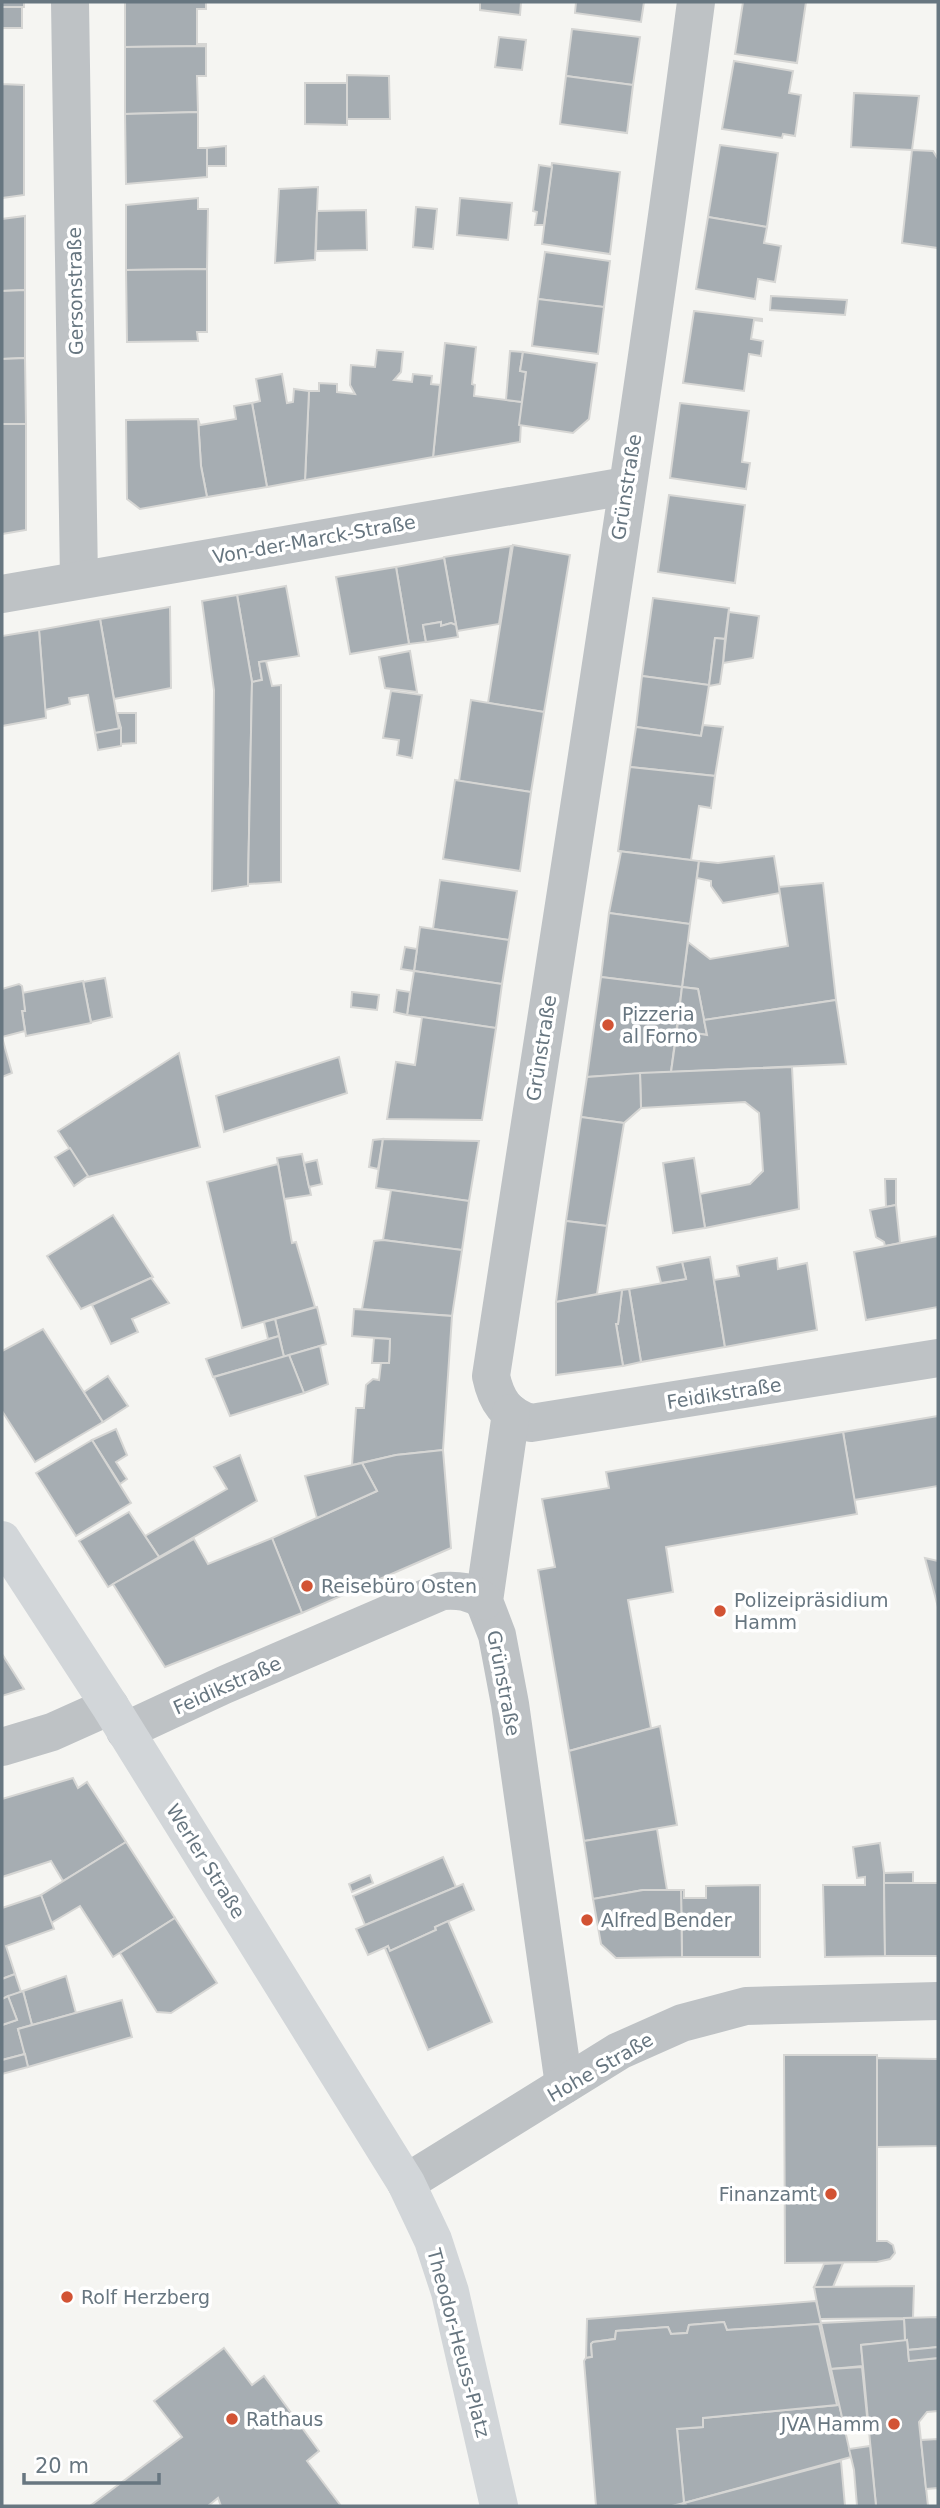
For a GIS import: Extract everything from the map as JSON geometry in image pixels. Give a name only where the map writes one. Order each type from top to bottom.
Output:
[{"type":"main road","name":"Werler Straße","points":[[2,1540],[117,1718],[406,2183]]},
{"type":"main road","name":"Theodor-Heuss-Platz","points":[[406,2183],[433,2240],[450,2292],[499,2506]]},
{"type":"street","name":"Gersonstraße","points":[[70,2],[79,580]]},
{"type":"street","name":"Grünstraße","points":[[564,2085],[510,1704],[497,1635],[484,1601],[511,1413],[495,1396],[491,1376],[678,140],[696,2]]},
{"type":"street","name":"Von-der-Marck-Straße","points":[[2,594],[626,486]]},
{"type":"street","name":"Feidikstraße","points":[[511,1413],[531,1423],[540,1422],[938,1358]]},
{"type":"street","name":"Feidikstraße","points":[[2,1746],[117,1718],[224,1685],[442,1591],[472,1593],[484,1601]]},
{"type":"street","name":"Hohe Straße","points":[[406,2183],[619,2051],[682,2023],[746,2006],[938,2001]]},
{"type":"building","points":[[2,2],[24,2],[24,7],[2,7]]},
{"type":"building","points":[[125,2],[206,2],[206,9],[197,9],[197,44],[206,46],[125,47]]},
{"type":"building","points":[[480,2],[521,2],[520,15],[480,10]]},
{"type":"building","points":[[576,2],[644,2],[641,22],[575,13]]},
{"type":"building","points":[[743,2],[806,2],[797,63],[735,54]]},
{"type":"building","points":[[2,7],[22,7],[22,28],[2,28]]},
{"type":"building","points":[[572,29],[640,37],[633,85],[566,76]]},
{"type":"building","points":[[499,37],[526,40],[522,70],[495,67]]},
{"type":"building","points":[[206,46],[206,76],[197,76],[198,112],[125,114],[125,47]]},
{"type":"building","points":[[734,61],[793,71],[789,93],[801,95],[795,136],[783,134],[782,138],[722,129]]},
{"type":"building","points":[[347,75],[389,76],[390,119],[347,119]]},
{"type":"building","points":[[566,76],[633,85],[627,133],[560,124]]},
{"type":"building","points":[[305,83],[347,83],[347,125],[305,124]]},
{"type":"building","points":[[2,84],[24,85],[24,195],[2,198]]},
{"type":"building","points":[[854,93],[919,96],[912,150],[851,147]]},
{"type":"building","points":[[198,112],[198,148],[207,148],[207,177],[126,184],[125,114]]},
{"type":"building","points":[[720,145],[778,153],[767,227],[708,217]]},
{"type":"building","points":[[226,146],[226,166],[207,166],[207,148]]},
{"type":"building","points":[[912,150],[933,151],[938,159],[938,248],[902,243]]},
{"type":"building","points":[[552,163],[620,172],[610,254],[542,244]]},
{"type":"building","points":[[539,165],[552,167],[544,225],[535,225],[537,212],[533,211]]},
{"type":"building","points":[[318,187],[315,260],[275,263],[279,189]]},
{"type":"building","points":[[198,198],[198,209],[208,209],[207,269],[126,270],[126,205]]},
{"type":"building","points":[[460,198],[512,203],[508,240],[457,235]]},
{"type":"building","points":[[416,207],[437,209],[433,249],[413,247]]},
{"type":"building","points":[[366,210],[367,250],[316,251],[317,211]]},
{"type":"building","points":[[25,216],[25,290],[2,291],[2,219]]},
{"type":"building","points":[[708,217],[767,227],[764,243],[781,246],[775,282],[758,279],[755,299],[696,289]]},
{"type":"building","points":[[545,252],[610,261],[604,307],[538,299]]},
{"type":"building","points":[[207,269],[207,332],[197,332],[198,341],[127,342],[126,270]]},
{"type":"building","points":[[25,290],[25,358],[2,359],[2,291]]},
{"type":"building","points":[[771,296],[847,300],[845,315],[770,310]]},
{"type":"building","points":[[538,299],[604,307],[598,354],[532,346]]},
{"type":"building","points":[[694,311],[762,319],[754,320],[751,339],[763,341],[761,356],[749,354],[744,391],[683,383]]},
{"type":"building","points":[[445,343],[476,347],[472,384],[475,385],[474,396],[522,402],[520,442],[433,457]]},
{"type":"building","points":[[377,350],[403,352],[401,372],[394,380],[412,382],[413,374],[432,376],[431,384],[440,385],[433,457],[305,480],[309,391],[319,391],[319,383],[337,384],[337,392],[355,394],[350,385],[351,365],[375,367]]},
{"type":"building","points":[[510,351],[523,352],[520,371],[526,372],[522,402],[506,400]]},
{"type":"building","points":[[523,352],[597,363],[589,419],[573,433],[519,425],[526,372],[520,371]]},
{"type":"building","points":[[25,358],[26,424],[2,424],[2,359]]},
{"type":"building","points":[[282,374],[287,403],[293,402],[294,389],[309,391],[305,480],[267,487],[252,403],[260,401],[256,379]]},
{"type":"building","points":[[252,403],[267,487],[207,497],[201,466],[198,419],[200,425],[236,419],[234,406]]},
{"type":"building","points":[[680,403],[749,411],[742,462],[750,463],[746,489],[670,478]]},
{"type":"building","points":[[198,419],[201,466],[207,497],[140,509],[127,499],[126,420]]},
{"type":"building","points":[[2,424],[26,424],[26,530],[2,534]]},
{"type":"building","points":[[669,495],[745,505],[735,583],[658,572]]},
{"type":"building","points":[[513,545],[570,555],[544,712],[488,703]]},
{"type":"building","points":[[511,546],[499,624],[457,631],[444,557]]},
{"type":"building","points":[[444,558],[456,625],[451,623],[441,626],[441,622],[423,625],[426,642],[409,644],[396,567]]},
{"type":"building","points":[[396,567],[409,644],[350,654],[336,577]]},
{"type":"building","points":[[286,586],[299,656],[259,662],[262,680],[252,682],[237,595]]},
{"type":"building","points":[[237,595],[252,682],[248,886],[212,891],[214,690],[202,601]]},
{"type":"building","points":[[653,598],[729,608],[725,639],[715,638],[709,685],[642,676]]},
{"type":"building","points":[[170,607],[171,688],[114,699],[100,619]]},
{"type":"building","points":[[729,612],[759,616],[753,658],[723,663]]},
{"type":"building","points":[[100,619],[119,729],[95,733],[88,695],[69,698],[70,704],[45,710],[39,630]]},
{"type":"building","points":[[441,622],[441,626],[451,623],[456,625],[458,637],[426,642],[423,625]]},
{"type":"building","points":[[39,630],[46,718],[2,726],[2,636]]},
{"type":"building","points":[[715,638],[725,639],[723,663],[720,684],[709,686]]},
{"type":"building","points":[[410,651],[417,692],[385,688],[379,657]]},
{"type":"building","points":[[266,661],[272,686],[281,685],[281,882],[248,884],[252,682],[262,680],[259,662]]},
{"type":"building","points":[[642,676],[709,685],[701,736],[636,727]]},
{"type":"building","points":[[391,691],[422,695],[412,758],[397,755],[399,740],[383,738]]},
{"type":"building","points":[[471,700],[544,712],[531,792],[459,781]]},
{"type":"building","points":[[117,713],[136,713],[136,743],[120,744],[121,728]]},
{"type":"building","points":[[703,725],[723,727],[715,776],[630,767],[636,727],[701,736]]},
{"type":"building","points":[[121,728],[121,746],[98,750],[95,733]]},
{"type":"building","points":[[630,767],[715,776],[711,808],[699,806],[691,860],[618,851]]},
{"type":"building","points":[[455,780],[531,792],[520,871],[443,859]]},
{"type":"building","points":[[618,851],[699,861],[690,924],[609,913],[621,852]]},
{"type":"building","points":[[774,856],[780,893],[723,903],[711,886],[711,881],[697,878],[699,861],[718,863]]},
{"type":"building","points":[[440,880],[517,891],[509,940],[433,929]]},
{"type":"building","points":[[823,883],[836,1000],[704,1020],[698,989],[682,987],[688,942],[710,959],[788,946],[779,887]]},
{"type":"building","points":[[609,913],[690,924],[682,987],[601,977]]},
{"type":"building","points":[[420,927],[509,940],[502,984],[414,971]]},
{"type":"building","points":[[405,947],[417,949],[414,971],[401,969]]},
{"type":"building","points":[[414,971],[502,984],[496,1028],[407,1015]]},
{"type":"building","points":[[601,977],[682,987],[671,1072],[587,1077]]},
{"type":"building","points":[[105,978],[112,1017],[91,1022],[83,982]]},
{"type":"building","points":[[83,981],[91,1023],[26,1036],[22,993]]},
{"type":"building","points":[[19,984],[23,993],[25,1031],[2,1037],[2,989]]},
{"type":"building","points":[[682,987],[698,989],[707,1035],[677,1030]]},
{"type":"building","points":[[397,990],[410,992],[407,1015],[394,1012]]},
{"type":"building","points":[[352,992],[379,995],[377,1010],[351,1007]]},
{"type":"building","points":[[836,1000],[846,1064],[671,1072],[677,1030],[707,1035],[704,1020]]},
{"type":"building","points":[[422,1017],[496,1028],[482,1120],[387,1119],[396,1062],[415,1065]]},
{"type":"building","points":[[2,1037],[12,1073],[2,1077]]},
{"type":"building","points":[[179,1053],[200,1147],[88,1177],[58,1131]]},
{"type":"building","points":[[339,1057],[347,1093],[224,1132],[216,1096]]},
{"type":"building","points":[[792,1067],[799,1209],[705,1228],[700,1194],[750,1184],[763,1171],[759,1113],[745,1102],[641,1108],[640,1073]]},
{"type":"building","points":[[640,1073],[641,1108],[624,1123],[581,1117],[587,1077]]},
{"type":"building","points":[[581,1117],[624,1123],[607,1226],[566,1221]]},
{"type":"building","points":[[383,1139],[378,1169],[369,1167],[373,1140]]},
{"type":"building","points":[[383,1139],[479,1141],[469,1201],[376,1188]]},
{"type":"building","points":[[70,1148],[88,1176],[74,1186],[55,1157]]},
{"type":"building","points":[[302,1154],[311,1195],[284,1199],[277,1158]]},
{"type":"building","points":[[694,1158],[705,1228],[673,1233],[663,1163]]},
{"type":"building","points":[[317,1160],[322,1184],[309,1187],[304,1163]]},
{"type":"building","points":[[278,1164],[292,1243],[296,1242],[315,1307],[242,1328],[207,1182]]},
{"type":"building","points":[[885,1179],[896,1179],[896,1205],[886,1207]]},
{"type":"building","points":[[391,1190],[469,1201],[462,1250],[383,1240]]},
{"type":"building","points":[[896,1205],[900,1243],[885,1246],[884,1242],[876,1237],[870,1210]]},
{"type":"building","points":[[113,1215],[153,1277],[81,1309],[47,1256]]},
{"type":"building","points":[[566,1221],[607,1226],[597,1294],[556,1302]]},
{"type":"building","points":[[938,1236],[938,1307],[866,1320],[854,1252]]},
{"type":"building","points":[[374,1241],[462,1250],[452,1316],[362,1309]]},
{"type":"building","points":[[710,1257],[725,1347],[641,1362],[629,1289],[686,1279],[682,1262]]},
{"type":"building","points":[[777,1258],[778,1269],[807,1263],[817,1330],[725,1347],[714,1280],[739,1276],[737,1266]]},
{"type":"building","points":[[682,1262],[686,1279],[661,1283],[657,1267]]},
{"type":"building","points":[[151,1278],[169,1303],[132,1319],[138,1332],[111,1344],[92,1305]]},
{"type":"building","points":[[629,1289],[641,1362],[623,1366],[616,1324],[622,1290]]},
{"type":"building","points":[[622,1290],[616,1324],[623,1366],[556,1375],[556,1302]]},
{"type":"building","points":[[317,1307],[326,1344],[284,1357],[275,1319]]},
{"type":"building","points":[[354,1309],[452,1316],[443,1450],[396,1455],[352,1465],[356,1408],[364,1408],[366,1385],[373,1379],[379,1380],[381,1363],[389,1363],[390,1339],[352,1336]]},
{"type":"building","points":[[275,1319],[279,1336],[268,1339],[264,1322]]},
{"type":"building","points":[[43,1329],[103,1422],[35,1462],[2,1411],[2,1351]]},
{"type":"building","points":[[279,1336],[284,1357],[213,1377],[206,1359]]},
{"type":"building","points":[[374,1338],[390,1339],[389,1363],[372,1363]]},
{"type":"building","points":[[320,1346],[328,1384],[304,1393],[289,1355]]},
{"type":"building","points":[[289,1355],[304,1393],[230,1416],[214,1377]]},
{"type":"building","points":[[108,1376],[128,1406],[103,1422],[84,1392]]},
{"type":"building","points":[[938,1416],[938,1486],[854,1500],[843,1432]]},
{"type":"building","points":[[116,1429],[127,1455],[116,1462],[127,1479],[120,1484],[92,1440]]},
{"type":"building","points":[[843,1432],[857,1514],[666,1547],[673,1592],[628,1600],[651,1728],[569,1751],[538,1570],[555,1567],[542,1499],[609,1488],[606,1472]]},
{"type":"building","points":[[92,1440],[131,1503],[76,1536],[36,1473]]},
{"type":"building","points":[[443,1450],[451,1548],[302,1613],[272,1538],[377,1491],[362,1463],[396,1455]]},
{"type":"building","points":[[240,1455],[257,1501],[159,1557],[145,1536],[227,1489],[214,1467]]},
{"type":"building","points":[[362,1463],[377,1491],[317,1518],[305,1476]]},
{"type":"building","points":[[129,1512],[159,1557],[108,1587],[79,1541]]},
{"type":"building","points":[[272,1538],[302,1613],[165,1667],[113,1584],[194,1539],[208,1564]]},
{"type":"building","points":[[925,1558],[938,1561],[938,1607]]},
{"type":"building","points":[[2,1654],[24,1689],[2,1696]]},
{"type":"building","points":[[660,1726],[677,1825],[584,1841],[569,1751]]},
{"type":"building","points":[[73,1778],[78,1788],[87,1782],[126,1842],[63,1881],[51,1861],[2,1877],[2,1799]]},
{"type":"building","points":[[657,1829],[667,1890],[643,1890],[593,1899],[584,1841]]},
{"type":"building","points":[[126,1842],[175,1918],[113,1957],[80,1906],[51,1923],[41,1895]]},
{"type":"building","points":[[880,1843],[884,1872],[885,1956],[825,1957],[823,1885],[865,1885],[865,1877],[857,1878],[853,1847]]},
{"type":"building","points":[[443,1857],[456,1887],[365,1925],[353,1896]]},
{"type":"building","points":[[913,1872],[913,1883],[884,1883],[884,1873]]},
{"type":"building","points":[[370,1875],[373,1883],[352,1892],[349,1884]]},
{"type":"building","points":[[884,1883],[938,1883],[938,1956],[885,1956]]},
{"type":"building","points":[[463,1884],[474,1910],[390,1951],[388,1946],[368,1955],[356,1929]]},
{"type":"building","points":[[760,1885],[760,1957],[682,1957],[681,1890],[684,1890],[684,1898],[706,1898],[706,1886]]},
{"type":"building","points":[[643,1890],[681,1890],[682,1957],[616,1958],[601,1944],[593,1899]]},
{"type":"building","points":[[41,1895],[54,1929],[6,1946],[15,1974],[2,1979],[2,1908]]},
{"type":"building","points":[[175,1918],[217,1983],[171,2013],[157,2012],[120,1953]]},
{"type":"building","points":[[448,1921],[492,2022],[428,2050],[385,1948],[388,1946],[390,1951],[436,1930],[435,1927]]},
{"type":"building","points":[[15,1974],[21,1992],[2,1999],[2,1979]]},
{"type":"building","points":[[66,1976],[76,2013],[32,2025],[23,1991]]},
{"type":"building","points":[[23,1991],[32,2025],[18,2029],[25,2054],[2,2060],[2,2025],[17,2020],[8,1996]]},
{"type":"building","points":[[8,1996],[17,2020],[2,2025],[2,1999]]},
{"type":"building","points":[[122,2000],[132,2037],[28,2067],[18,2029]]},
{"type":"building","points":[[25,2054],[28,2067],[2,2074],[2,2060]]},
{"type":"building","name":"Finanzamt","points":[[784,2055],[877,2055],[877,2241],[887,2241],[893,2245],[895,2253],[890,2259],[877,2262],[785,2263]]},
{"type":"building","points":[[877,2058],[938,2059],[938,2146],[877,2147]]},
{"type":"building","points":[[843,2263],[833,2287],[814,2287],[824,2264]]},
{"type":"building","points":[[914,2286],[913,2318],[820,2319],[814,2287]]},
{"type":"building","points":[[816,2301],[851,2457],[684,2503],[677,2429],[703,2427],[703,2418],[837,2405],[819,2324],[727,2330],[724,2322],[689,2325],[687,2333],[671,2334],[668,2327],[616,2331],[615,2339],[593,2342],[592,2357],[586,2358],[587,2319]]},
{"type":"building","points":[[938,2317],[938,2347],[908,2350],[904,2318]]},
{"type":"building","points":[[904,2319],[905,2341],[861,2345],[863,2366],[831,2369],[821,2323]]},
{"type":"building","points":[[724,2322],[727,2330],[819,2324],[837,2405],[703,2418],[703,2427],[677,2429],[684,2503],[672,2506],[596,2506],[584,2361],[592,2357],[591,2344],[615,2339],[616,2331],[668,2327],[671,2334],[687,2333],[689,2325]]},
{"type":"building","name":"JVA Hamm","points":[[907,2340],[909,2361],[938,2358],[938,2411],[927,2412],[919,2422],[928,2506],[876,2506],[861,2345]]},
{"type":"building","points":[[938,2347],[938,2358],[909,2361],[908,2350]]},
{"type":"building","name":"Rathaus","points":[[224,2348],[252,2385],[264,2376],[319,2451],[307,2461],[341,2506],[221,2506],[218,2498],[208,2506],[90,2506],[182,2437],[154,2401]]},
{"type":"building","points":[[862,2367],[868,2426],[844,2426],[831,2369]]},
{"type":"building","points":[[938,2439],[938,2488],[926,2489],[921,2440]]},
{"type":"building","points":[[870,2446],[876,2506],[857,2506],[849,2449]]},
{"type":"building","points":[[841,2461],[845,2506],[685,2506],[684,2503]]},
{"type":"place","name":"Pizzeria al Forno","points":[[608,1025]]},
{"type":"place","name":"Reisebüro Osten","points":[[307,1586]]},
{"type":"place","name":"Polizeipräsidium Hamm","points":[[720,1611]]},
{"type":"place","name":"Alfred Bender","points":[[587,1920]]},
{"type":"place","name":"Finanzamt","points":[[831,2194]]},
{"type":"place","name":"Rolf Herzberg","points":[[67,2297]]},
{"type":"place","name":"Rathaus","points":[[232,2419]]},
{"type":"place","name":"JVA Hamm","points":[[894,2424]]}]
